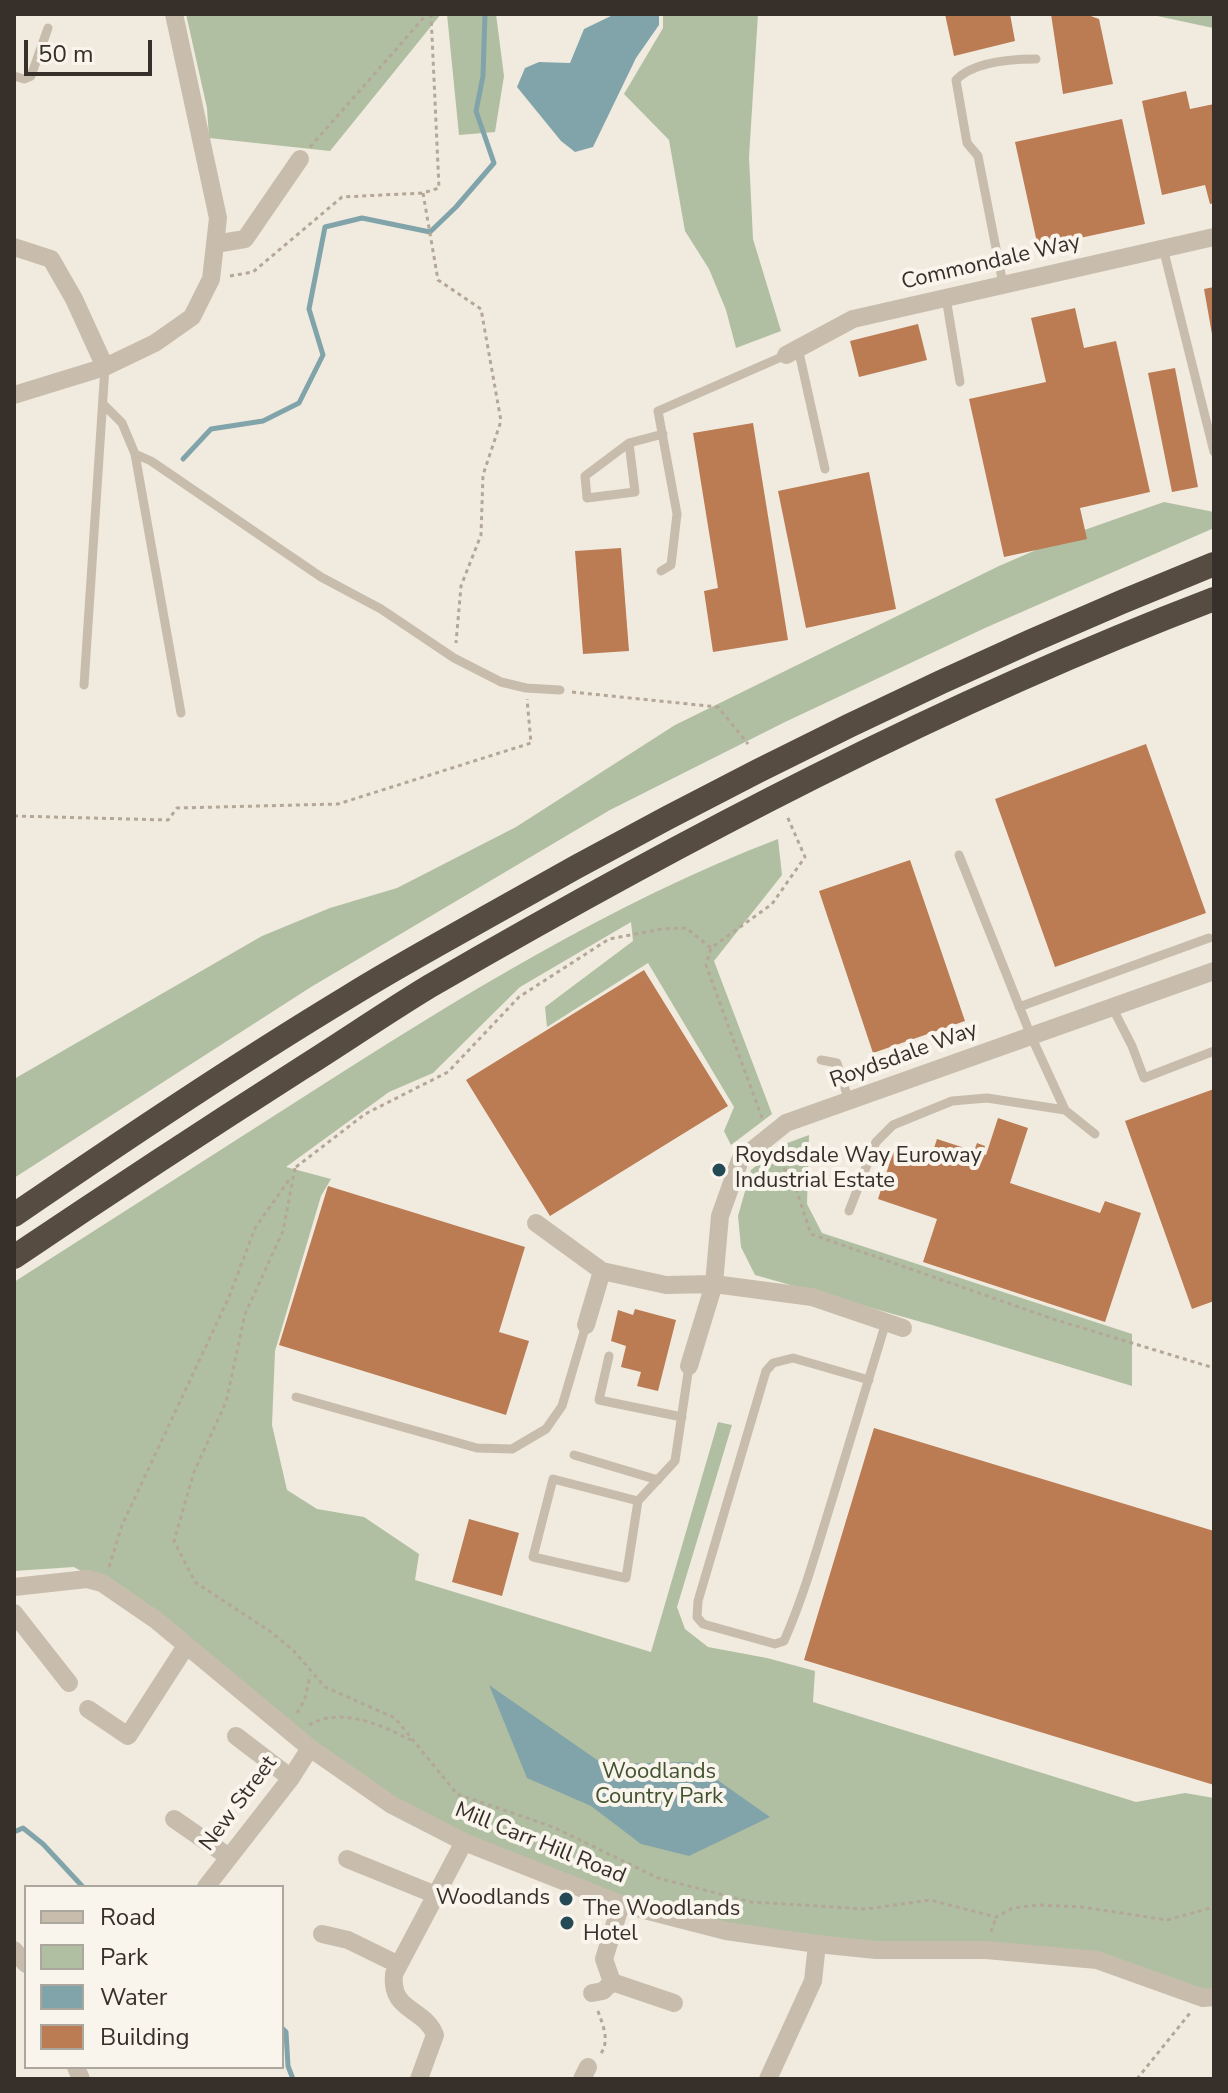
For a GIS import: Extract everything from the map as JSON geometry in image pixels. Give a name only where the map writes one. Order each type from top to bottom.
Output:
[{"type":"highway","points":[[14,1215],[131,1135],[349,996],[624,839],[782,757],[973,666],[1214,564]]},
{"type":"highway","points":[[14,1257],[147,1167],[427,988],[657,858],[993,692],[1214,599]]},
{"type":"street","points":[[14,395],[105,367],[155,343],[192,317],[211,279],[218,218],[174,14]]},
{"type":"street","points":[[215,244],[245,239],[300,159]]},
{"type":"street","name":"Commondale Way","points":[[792,352],[853,319],[1214,237]]},
{"type":"street","points":[[14,247],[51,259],[74,299],[105,367]]},
{"type":"street","name":"Roydsdale Way","points":[[689,1366],[714,1284],[720,1216],[740,1160],[766,1137],[786,1123],[1214,971]]},
{"type":"street","points":[[532,1220],[602,1271],[666,1285],[714,1284],[812,1297],[895,1325]]},
{"type":"street","points":[[586,1325],[602,1271]]},
{"type":"street","points":[[14,1587],[87,1579],[102,1583]]},
{"type":"street","name":"Mill Carr Hill Road","points":[[102,1583],[156,1620],[297,1728],[310,1748],[392,1805],[464,1842],[621,1904],[726,1931],[817,1944],[876,1950],[986,1950],[1097,1960],[1208,1998]]},
{"type":"street","points":[[14,1613],[69,1683]]},
{"type":"street","points":[[88,1709],[128,1736],[186,1646]]},
{"type":"street","points":[[236,1736],[291,1778]]},
{"type":"street","name":"New Street","points":[[208,1885],[291,1778],[310,1748]]},
{"type":"street","points":[[174,1819],[229,1857]]},
{"type":"street","points":[[419,2079],[435,2035],[428,2023],[396,1996],[393,1983],[397,1964],[464,1842]]},
{"type":"street","points":[[347,1859],[436,1895]]},
{"type":"street","points":[[612,1982],[604,1959],[621,1904]]},
{"type":"street","points":[[322,1934],[348,1940],[397,1964]]},
{"type":"street","points":[[768,2079],[813,1981],[817,1944]]},
{"type":"street","points":[[592,1993],[603,1991],[612,1982]]},
{"type":"street","points":[[612,1982],[674,2003]]},
{"type":"lane","points":[[14,76],[24,79],[31,76],[48,28]]},
{"type":"lane","points":[[1003,284],[978,156],[967,143],[956,80],[962,74],[986,65],[1012,59],[1036,59]]},
{"type":"lane","points":[[1163,248],[1214,452]]},
{"type":"lane","points":[[946,298],[960,382]]},
{"type":"lane","points":[[661,571],[671,565],[677,514],[658,411],[792,352],[825,469]]},
{"type":"lane","points":[[84,685],[105,367]]},
{"type":"lane","points":[[104,405],[122,423],[135,454],[181,713]]},
{"type":"lane","points":[[629,443],[635,492],[587,498],[585,476],[629,443],[663,434]]},
{"type":"lane","points":[[135,454],[151,461],[321,577],[381,609],[454,658],[501,682],[526,688],[560,690]]},
{"type":"lane","points":[[959,855],[1031,1036],[1065,1110],[1095,1134]]},
{"type":"lane","points":[[1019,1007],[1209,938]]},
{"type":"lane","points":[[1112,1007],[1144,1078],[1214,1051]]},
{"type":"lane","points":[[821,1060],[837,1063],[849,1101]]},
{"type":"lane","points":[[849,1211],[876,1142],[893,1125],[952,1101],[987,1098],[1065,1110]]},
{"type":"lane","points":[[296,1397],[477,1448],[512,1449],[546,1429],[562,1406],[586,1325]]},
{"type":"lane","points":[[869,1380],[793,1358],[773,1363],[766,1371],[698,1601],[697,1617],[703,1624],[775,1644],[784,1641],[799,1606],[869,1380],[895,1325]]},
{"type":"lane","points":[[609,1356],[599,1400],[682,1417]]},
{"type":"lane","points":[[638,1501],[553,1479],[533,1557],[626,1578],[638,1501],[675,1461],[689,1366]]},
{"type":"lane","points":[[574,1455],[658,1480]]},
{"type":"path","points":[[300,159],[429,14]]},
{"type":"path","points":[[211,279],[253,272],[342,197],[423,193],[439,188],[429,14]]},
{"type":"path","points":[[423,193],[438,280],[481,309],[501,421],[483,475],[481,535],[461,586],[454,658]]},
{"type":"path","points":[[14,816],[168,820],[177,808],[338,804],[531,743],[526,688]]},
{"type":"path","points":[[560,690],[589,696],[718,707],[748,744]]},
{"type":"path","points":[[787,816],[805,857],[772,904],[711,948],[706,965],[763,1119],[766,1137],[796,1189],[811,1234],[1053,1319],[1214,1368]]},
{"type":"path","points":[[102,1583],[122,1525],[229,1297],[255,1228],[290,1181],[295,1168],[365,1114],[448,1072],[519,997],[609,939],[662,929],[686,928],[711,948]]},
{"type":"path","points":[[295,1168],[283,1231],[245,1314],[226,1402],[194,1472],[174,1541],[195,1582],[271,1632],[293,1650],[325,1687],[395,1718],[457,1794],[553,1827],[658,1878],[751,1902],[866,1909],[930,1900],[996,1917],[1013,1908],[1038,1905],[1082,1907],[1167,1920],[1214,1907]]},
{"type":"path","points":[[311,1673],[305,1699],[295,1717],[297,1728],[316,1721],[350,1718],[375,1723],[415,1742]]},
{"type":"path","points":[[585,2073],[603,2052],[606,2040],[592,1993]]},
{"type":"path","points":[[1137,2079],[1208,1998]]},
{"type":"green space","points":[[186,14],[441,14],[330,151],[209,138],[207,108]]},
{"type":"green space","points":[[447,14],[496,14],[504,76],[495,132],[459,135]]},
{"type":"green space","points":[[663,14],[758,14],[749,157],[753,239],[781,331],[736,348],[726,310],[709,269],[685,231],[669,140],[624,94],[663,28]]},
{"type":"green space","points":[[1148,14],[1214,14],[1214,28],[1213,28]]},
{"type":"green space","points":[[1164,502],[1214,512],[1214,528],[985,628],[785,722],[610,810],[311,987],[14,1178],[14,1079],[262,936],[330,908],[397,888],[516,827],[675,725],[999,566],[1073,534]]},
{"type":"green space","name":"Woodlands Country Park","points":[[778,839],[782,875],[714,961],[772,1114],[731,1145],[724,1131],[734,1107],[648,963],[547,1027],[545,1007],[633,941],[631,922],[520,987],[433,1073],[389,1092],[286,1167],[331,1179],[321,1196],[275,1351],[272,1425],[287,1490],[317,1509],[364,1517],[419,1554],[415,1580],[651,1652],[718,1422],[732,1425],[677,1607],[685,1629],[708,1647],[815,1671],[813,1702],[1136,1802],[1185,1793],[1214,1798],[1214,1995],[1097,1960],[876,1950],[621,1904],[392,1805],[102,1583],[74,1567],[14,1571],[14,1282],[477,989],[655,892]]},
{"type":"green space","points":[[809,1135],[807,1204],[822,1233],[1132,1334],[1132,1386],[755,1275],[741,1247],[738,1216],[751,1170],[782,1145]]},
{"type":"water","points":[[615,14],[659,14],[659,25],[636,58],[593,147],[575,152],[561,141],[517,87],[525,68],[539,62],[570,63],[584,29]]},
{"type":"water","points":[[489,1685],[603,1764],[692,1762],[770,1817],[689,1856],[641,1844],[591,1806],[527,1778]]},
{"type":"building","points":[[945,14],[1010,14],[1015,41],[954,56]]},
{"type":"building","points":[[1051,14],[1085,14],[1099,19],[1113,84],[1063,94]]},
{"type":"building","points":[[1186,91],[1190,109],[1214,104],[1214,203],[1210,204],[1205,185],[1162,195],[1142,101]]},
{"type":"building","points":[[1122,119],[1145,224],[1038,247],[1015,142]]},
{"type":"building","points":[[1214,287],[1214,334],[1212,334],[1204,289]]},
{"type":"building","points":[[1075,308],[1084,348],[1116,341],[1150,492],[1080,508],[1087,539],[1004,557],[969,399],[1046,382],[1031,318]]},
{"type":"building","points":[[918,324],[927,360],[859,377],[850,341]]},
{"type":"building","points":[[1175,368],[1198,487],[1172,492],[1148,373]]},
{"type":"building","points":[[753,423],[788,640],[713,652],[704,591],[718,588],[693,433]]},
{"type":"building","points":[[869,472],[896,609],[806,628],[778,491]]},
{"type":"building","points":[[621,548],[629,651],[583,654],[575,551]]},
{"type":"building","points":[[1146,744],[1206,913],[1055,967],[995,799]]},
{"type":"building","points":[[910,860],[965,1021],[873,1053],[819,891]]},
{"type":"building","points":[[644,970],[728,1106],[550,1216],[466,1080]]},
{"type":"building","points":[[1214,1089],[1214,1301],[1192,1309],[1125,1121]]},
{"type":"building","points":[[998,1118],[1028,1128],[1010,1183],[1100,1213],[1105,1201],[1141,1213],[1105,1322],[923,1262],[937,1219],[878,1199],[895,1146],[931,1157],[937,1139],[974,1151],[977,1143],[985,1146],[982,1154],[986,1155]]},
{"type":"building","points":[[328,1186],[525,1247],[499,1332],[529,1341],[506,1415],[279,1345]]},
{"type":"building","points":[[635,1309],[676,1320],[658,1391],[637,1386],[641,1372],[621,1367],[626,1346],[611,1341],[618,1310],[633,1315]]},
{"type":"building","points":[[874,1428],[1214,1531],[1214,1785],[804,1660]]},
{"type":"building","points":[[469,1519],[519,1533],[502,1596],[452,1582]]},
{"type":"waterway","points":[[183,459],[211,429],[263,421],[299,403],[323,355],[309,309],[325,227],[362,218],[430,232],[494,163],[476,111],[483,76],[485,14]]},
{"type":"waterway","points":[[14,1832],[23,1828],[43,1844],[81,1885]]},
{"type":"waterway","points":[[284,2030],[288,2066],[293,2079]]},
{"type":"place","name":"Roydsdale Way Euroway Industrial Estate","points":[[719,1170]]},
{"type":"place","name":"Woodlands","points":[[566,1899]]},
{"type":"place","name":"The Woodlands Hotel","points":[[567,1923]]}]
